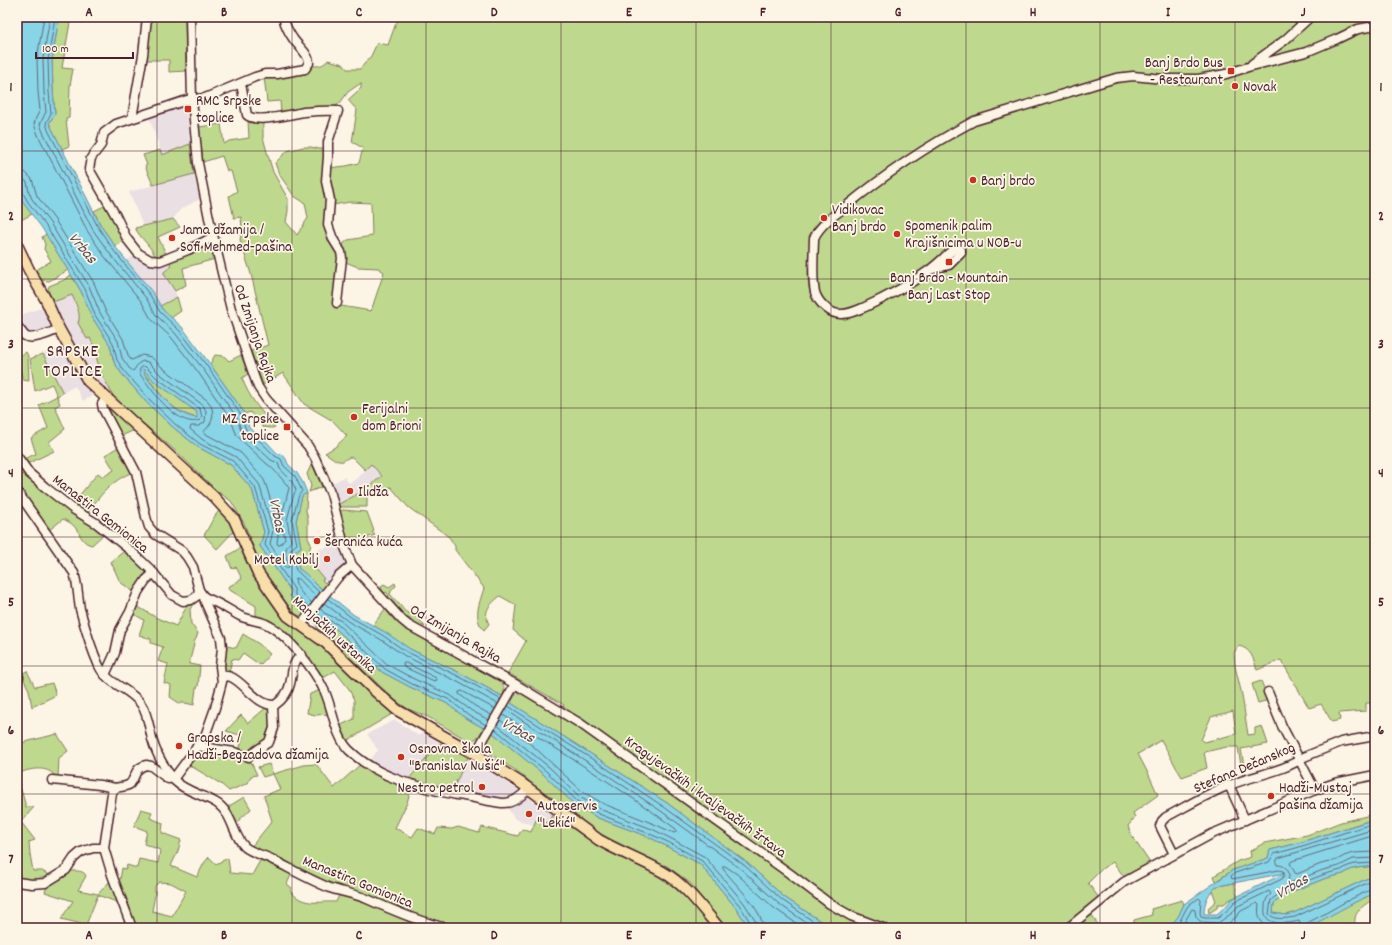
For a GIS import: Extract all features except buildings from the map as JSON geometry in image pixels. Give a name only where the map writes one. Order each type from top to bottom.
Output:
[{"type":"main road","name":"Manjačkih ustanika","points":[[17,245],[46,300],[59,329],[86,378],[92,386],[228,511],[237,526],[258,573],[285,612],[326,643],[374,690],[397,710],[475,754],[529,788],[611,847],[663,872],[675,880],[695,900],[719,928]]},
{"type":"street","points":[[132,118],[143,55],[147,17]]},
{"type":"street","name":"Od Zmijanja Rajka","points":[[190,17],[192,100],[198,164],[213,237],[232,309],[256,382],[269,404],[304,442],[315,458],[331,494],[344,545],[352,565],[369,585],[408,625],[515,684]]},
{"type":"street","points":[[213,237],[188,250],[160,261],[145,258],[138,253],[128,241],[116,216],[89,169],[91,158],[101,145],[106,131],[116,124],[192,100],[205,98],[265,74],[300,71],[307,68],[309,58],[284,24],[283,17]]},
{"type":"street","points":[[1248,67],[1285,40],[1310,17]]},
{"type":"street","points":[[930,270],[912,282],[873,303],[852,312],[842,314],[835,313],[823,304],[816,295],[813,278],[814,238],[816,232],[827,221],[869,187],[959,129],[974,121],[1116,78],[1133,76],[1163,80],[1198,79],[1226,74],[1306,52],[1358,28],[1375,26]]},
{"type":"street","points":[[241,84],[247,115],[250,118],[263,119],[305,112],[338,111],[328,142],[326,176],[330,200],[328,225],[333,239],[341,252],[342,258],[337,303]]},
{"type":"street","points":[[17,326],[29,338],[40,336],[59,329]]},
{"type":"street","name":"Manastira Gomionica","points":[[17,456],[29,473],[45,487],[73,509],[96,523],[131,551],[154,573],[172,595],[186,602],[197,596],[199,590],[197,580],[187,557],[176,545],[155,534],[149,527],[136,472],[92,386]]},
{"type":"street","points":[[103,409],[102,404],[106,398]]},
{"type":"street","name":"Manastira Gomionica","points":[[17,491],[74,573],[77,581],[80,607],[89,639],[100,668],[115,684],[132,695],[142,705],[157,752],[180,785],[217,804],[223,809],[228,815],[242,842],[248,849],[328,888],[364,898],[434,925],[447,928]]},
{"type":"street","points":[[301,625],[332,584],[352,565]]},
{"type":"street","points":[[105,675],[115,653],[120,630],[130,612],[138,592],[146,580],[154,573]]},
{"type":"street","points":[[52,780],[115,788],[130,784],[137,769],[146,765],[151,766],[168,779],[174,778],[204,736],[220,691],[222,676],[220,666],[222,640],[204,597],[199,590]]},
{"type":"street","points":[[204,597],[223,605],[240,616],[264,623],[271,627],[302,655],[325,693],[342,741],[356,756],[384,774],[418,787],[502,803],[509,803],[522,796],[529,788]]},
{"type":"street","points":[[273,706],[277,704],[284,696],[290,683],[294,663],[302,655]]},
{"type":"street","points":[[222,676],[233,678],[250,693],[273,706]]},
{"type":"street","points":[[475,754],[515,684]]},
{"type":"street","name":"Kragujevačkih i kraljevačkih žrtava","points":[[515,684],[581,724],[830,904],[851,916],[883,928]]},
{"type":"street","points":[[1268,692],[1278,716],[1315,790]]},
{"type":"street","points":[[197,746],[234,752],[249,757],[269,742],[274,728],[273,706]]},
{"type":"street","name":"Stefana Dečanskog","points":[[1174,854],[1160,826],[1162,820],[1166,817],[1229,785],[1300,761],[1304,757],[1340,742],[1375,736]]},
{"type":"street","points":[[1068,928],[1124,882],[1212,834],[1334,783],[1375,775]]},
{"type":"street","points":[[1229,785],[1246,820]]},
{"type":"street","points":[[115,788],[112,793],[104,848],[112,875],[132,928]]},
{"type":"street","points":[[17,882],[38,884],[45,883],[66,870],[74,858],[81,852],[93,848],[104,848]]},
{"type":"shaded area","points":[[186,105],[190,144],[162,155],[149,116],[171,108]]},
{"type":"shaded area","points":[[194,174],[200,199],[181,209],[173,219],[143,226],[129,192]]},
{"type":"shaded area","points":[[136,253],[169,260],[171,266],[164,274],[175,291],[177,297],[160,305],[153,293],[127,261]]},
{"type":"shaded area","points":[[72,295],[87,339],[90,337],[96,351],[101,373],[115,399],[95,384],[62,325],[53,302]]},
{"type":"shaded area","points":[[44,307],[55,329],[29,336],[17,324],[17,316]]},
{"type":"shaded area","points":[[64,346],[87,384],[92,396],[83,401],[75,386],[63,393],[43,354]]},
{"type":"shaded area","points":[[371,464],[382,477],[365,490],[339,504],[331,484],[344,477],[349,483],[357,479]]},
{"type":"shaded area","points":[[341,543],[347,561],[331,584],[325,583],[322,580],[324,579],[312,564],[309,552]]},
{"type":"shaded area","name":"Osnovna škola \"Branislav Nušić\"","points":[[395,720],[419,736],[422,733],[440,743],[406,781],[368,763],[378,750],[367,734]]},
{"type":"shaded area","points":[[468,757],[521,792],[506,801],[452,791]]},
{"type":"shaded area","points":[[524,797],[530,799],[552,815],[548,824],[537,820],[534,825],[515,819],[506,806]]},
{"type":"green space","points":[[59,17],[71,17],[62,68],[73,69],[70,86],[69,118],[66,119],[69,146],[62,149],[49,123],[55,113],[52,60]]},
{"type":"green space","points":[[150,17],[185,17],[186,71],[169,72],[169,60],[145,60]]},
{"type":"green space","points":[[402,17],[1375,17],[1375,703],[1366,703],[1366,711],[1339,713],[1340,720],[1332,722],[1321,704],[1309,708],[1281,660],[1257,670],[1249,651],[1238,646],[1234,653],[1235,666],[1242,695],[1248,735],[1255,734],[1255,728],[1262,726],[1268,744],[1241,749],[1246,777],[1243,778],[1238,747],[1227,747],[1204,752],[1207,768],[1182,777],[1161,740],[1138,754],[1158,795],[1133,813],[1135,817],[1128,826],[1131,835],[1150,863],[1125,878],[1113,862],[1103,868],[1088,883],[1099,898],[1061,928],[831,928],[784,897],[746,862],[667,803],[511,703],[515,695],[523,693],[559,716],[564,705],[508,673],[526,641],[513,630],[516,605],[500,596],[488,608],[486,615],[489,624],[484,630],[478,620],[478,610],[484,588],[455,550],[455,546],[449,537],[408,507],[391,487],[367,494],[367,507],[340,507],[339,504],[365,490],[382,476],[371,464],[365,470],[352,457],[340,461],[325,453],[335,447],[347,436],[333,421],[304,404],[283,373],[263,385],[251,351],[268,345],[251,274],[240,240],[242,229],[241,217],[234,218],[229,196],[237,191],[231,171],[227,171],[222,156],[203,162],[199,127],[221,124],[224,144],[229,141],[249,138],[248,120],[261,121],[263,123],[263,137],[273,172],[288,199],[286,222],[297,235],[308,218],[305,203],[294,196],[279,174],[275,163],[287,151],[303,147],[324,149],[325,159],[323,186],[339,260],[335,305],[371,311],[384,272],[378,268],[358,267],[343,261],[342,248],[344,243],[348,240],[372,236],[371,203],[350,202],[333,205],[328,168],[359,163],[363,148],[352,142],[357,110],[348,100],[361,88],[361,83],[348,92],[340,103],[334,107],[281,114],[280,101],[267,102],[264,77],[303,74],[309,71],[313,66],[322,65],[328,60],[343,64],[347,69],[360,69],[371,56],[377,43],[388,45],[396,23]],"holes":[[[1233,711],[1236,734],[1204,742],[1201,740],[1211,717]]]},
{"type":"green space","points":[[190,144],[194,174],[153,185],[145,166],[147,165],[143,155],[160,150],[162,155]]},
{"type":"green space","points":[[17,183],[21,199],[32,214],[23,219],[17,219]]},
{"type":"green space","points":[[108,204],[124,241],[115,246],[101,226],[94,211]]},
{"type":"green space","points":[[173,219],[180,227],[158,237],[167,256],[156,259],[153,251],[135,228]]},
{"type":"green space","points":[[46,234],[68,270],[49,281],[41,280],[36,270],[51,261],[44,249],[45,244],[42,237]]},
{"type":"green space","points":[[205,245],[212,246],[215,259],[183,268],[186,285],[175,291],[164,274],[164,272],[171,266],[169,260],[176,259]]},
{"type":"green space","points":[[71,275],[81,291],[92,317],[110,345],[114,362],[122,374],[147,403],[174,428],[198,447],[231,465],[252,489],[264,532],[260,546],[291,591],[309,612],[303,617],[295,614],[262,569],[244,523],[231,501],[217,491],[179,454],[115,399],[101,373],[96,351],[90,338],[87,339],[78,323],[79,312],[72,295],[53,302],[48,290],[49,286],[64,280]]},
{"type":"green space","points":[[177,297],[181,311],[171,318],[160,306]]},
{"type":"green space","points":[[26,352],[28,356],[29,381],[23,380],[17,358]]},
{"type":"green space","points":[[43,354],[63,393],[57,396],[52,384],[35,391],[30,359]]},
{"type":"green space","points":[[215,355],[224,356],[229,361],[241,355],[248,374],[242,378],[248,392],[275,427],[263,427],[250,412],[245,414],[210,364]]},
{"type":"green space","points":[[143,368],[154,381],[197,412],[198,418],[182,413],[170,404],[145,374]]},
{"type":"green space","points":[[57,396],[60,404],[55,407],[65,429],[49,442],[54,451],[27,464],[23,459],[36,454],[31,438],[48,428],[39,405]]},
{"type":"green space","points":[[107,405],[135,430],[121,436],[106,406]]},
{"type":"green space","points":[[120,446],[133,472],[125,475],[112,484],[96,501],[87,514],[72,504],[98,473],[103,477],[114,470],[105,455]]},
{"type":"green space","points":[[17,462],[89,522],[105,533],[92,545],[88,544],[83,540],[74,526],[63,519],[48,531],[17,484]]},
{"type":"green space","points":[[312,463],[322,487],[309,492],[311,486],[307,474]]},
{"type":"green space","points":[[307,493],[306,511],[308,520],[308,538],[311,544],[309,552],[312,564],[324,579],[322,580],[325,583],[327,581],[329,583],[324,591],[299,569],[294,552],[301,547],[296,521],[302,496]]},
{"type":"green space","points":[[221,509],[231,525],[233,532],[217,549],[204,535]]},
{"type":"green space","points":[[340,511],[367,512],[374,531],[372,532],[375,535],[348,544]]},
{"type":"green space","points":[[240,548],[252,574],[280,615],[321,646],[378,701],[392,711],[392,714],[345,742],[339,726],[354,719],[354,700],[349,689],[335,671],[320,680],[304,654],[256,619],[256,606],[228,589],[228,587],[242,579],[236,567],[232,569],[227,556]]},
{"type":"green space","points":[[124,551],[147,573],[147,576],[134,592],[120,582],[111,562]]},
{"type":"green space","points":[[395,583],[396,586],[392,589],[390,594],[405,611],[409,614],[416,614],[425,627],[406,617],[388,596],[389,595],[382,590],[381,586],[384,584],[389,587]]},
{"type":"green space","points":[[195,603],[190,609],[191,624],[198,633],[189,664],[200,666],[198,687],[196,688],[194,705],[179,703],[170,697],[171,685],[164,683],[168,664],[158,661],[163,647],[151,643],[151,639],[139,635],[144,620],[132,613],[135,605],[157,618],[176,626],[187,606]]},
{"type":"green space","points":[[385,609],[393,619],[405,628],[500,680],[504,688],[502,696],[458,672],[410,649],[373,625]]},
{"type":"green space","points":[[314,615],[318,620],[334,627],[382,672],[410,687],[446,703],[467,719],[484,728],[478,737],[472,741],[467,740],[428,717],[408,709],[395,700],[317,628]]},
{"type":"green space","points":[[243,634],[259,644],[270,654],[260,665],[243,653],[238,660],[232,659],[229,673],[224,669],[225,644],[236,648]]},
{"type":"green space","points":[[27,671],[35,687],[52,683],[56,695],[32,707],[29,690],[21,674]]},
{"type":"green space","points":[[1261,681],[1269,700],[1258,703],[1252,684]]},
{"type":"green space","points":[[321,690],[331,714],[315,715],[307,713],[310,694]]},
{"type":"green space","points":[[268,706],[270,708],[272,727],[267,742],[250,754],[239,751],[243,736],[226,731],[241,715],[248,723]]},
{"type":"green space","points":[[493,733],[543,774],[574,804],[598,818],[649,837],[700,864],[737,909],[749,928],[725,928],[690,883],[667,866],[643,858],[610,843],[537,790],[532,783],[520,773],[489,752],[487,744]]},
{"type":"green space","points":[[57,734],[68,751],[59,758],[58,777],[56,778],[53,774],[43,769],[32,769],[17,774],[17,744]]},
{"type":"green space","points":[[440,743],[468,757],[452,791],[407,781]]},
{"type":"green space","points":[[199,750],[245,757],[251,762],[257,775],[251,776],[248,783],[229,791],[221,784],[189,765]]},
{"type":"green space","points":[[362,763],[411,788],[407,803],[395,828],[412,837],[418,828],[435,834],[438,828],[452,829],[458,827],[479,833],[482,827],[518,836],[522,829],[531,832],[536,820],[548,823],[552,815],[595,843],[664,877],[681,890],[713,928],[464,928],[405,911],[379,899],[336,886],[275,856],[251,847],[272,821],[264,796],[280,789],[273,774],[304,765],[316,764],[334,788]]},
{"type":"green space","points":[[269,764],[273,774],[263,777],[258,767]]},
{"type":"green space","points":[[17,775],[26,807],[34,807],[21,822],[35,840],[29,842],[33,871],[42,871],[53,877],[43,881],[20,879],[20,874],[17,871]]},
{"type":"green space","points":[[244,797],[251,809],[236,823],[226,808]]},
{"type":"green space","points":[[141,809],[152,812],[150,818],[163,823],[162,833],[181,840],[171,866],[197,877],[204,863],[209,857],[216,864],[228,858],[230,873],[252,875],[262,857],[292,873],[287,884],[292,888],[290,891],[301,899],[312,902],[336,902],[340,893],[367,901],[391,914],[429,928],[134,928],[128,902],[116,879],[120,880],[122,868],[126,869],[127,865],[137,868],[139,859],[158,863],[160,850],[144,844],[147,831],[134,826]],"holes":[[[159,882],[171,883],[186,891],[172,916],[152,911],[155,886]]]},
{"type":"green space","points":[[1375,814],[1375,819],[1295,844],[1270,850],[1268,858],[1233,870],[1216,881],[1214,876],[1238,861],[1251,857],[1250,851],[1264,843],[1307,835],[1341,822]]},
{"type":"green space","points":[[1375,866],[1375,877],[1366,879],[1294,913],[1286,915],[1273,913],[1274,903],[1286,894],[1356,868]]},
{"type":"green space","points":[[71,871],[82,872],[86,876],[78,890],[98,894],[110,881],[119,903],[98,895],[86,925],[61,919],[73,901],[45,892],[48,884],[58,880]]},
{"type":"green space","points":[[1234,883],[1237,896],[1224,904],[1218,904],[1217,908],[1209,913],[1208,908],[1216,901],[1212,890],[1218,886]]},
{"type":"green space","points":[[1375,893],[1375,898],[1359,910],[1355,918],[1356,928],[1316,928],[1314,924],[1342,908]]},
{"type":"green space","points":[[1182,900],[1184,904],[1178,916],[1169,926],[1157,929],[1124,928],[1134,923],[1134,920],[1152,915],[1151,909]]},
{"type":"green space","points":[[1091,914],[1100,928],[1075,928]]},
{"type":"water","name":"Vrbas","points":[[17,17],[59,17],[52,60],[55,114],[49,123],[101,226],[117,249],[153,293],[163,310],[182,327],[210,364],[245,414],[249,428],[265,440],[277,453],[283,455],[303,483],[307,493],[302,496],[296,521],[301,547],[294,552],[299,569],[354,615],[385,632],[410,649],[458,672],[502,696],[667,803],[746,862],[784,897],[831,928],[749,928],[737,909],[700,864],[649,837],[598,818],[574,804],[543,774],[493,733],[467,719],[446,703],[410,687],[382,672],[334,627],[318,620],[290,596],[291,591],[260,546],[264,532],[252,489],[231,465],[198,447],[174,428],[147,403],[122,374],[114,362],[110,345],[92,317],[81,291],[42,228],[24,204],[19,193],[20,189],[17,183]],"holes":[[[143,369],[154,381],[197,412],[197,418],[184,414],[173,407],[147,378]]]},
{"type":"water","name":"Vrbas","points":[[1375,819],[1375,866],[1356,868],[1286,894],[1274,903],[1273,913],[1286,915],[1294,913],[1366,879],[1375,877],[1375,893],[1305,928],[1164,928],[1173,923],[1184,904],[1233,870],[1268,858],[1270,850],[1295,844]],"holes":[[[1285,873],[1232,899],[1217,914],[1204,914],[1207,898],[1218,886]]]},
{"type":"pier","points":[[503,694],[512,701],[492,734],[483,730]]},
{"type":"place","name":"Banj Brdo Bus - Restaurant","points":[[1231,71]]},
{"type":"place","name":"Novak","points":[[1235,86]]},
{"type":"place","name":"RMC Srpske toplice","points":[[188,109]]},
{"type":"place","name":"Banj brdo","points":[[973,180]]},
{"type":"place","name":"Vidikovac Banj brdo","points":[[824,218]]},
{"type":"place","name":"Spomenik palim Krajišnicima u NOB-u","points":[[897,234]]},
{"type":"place","name":"Jama džamija / Sofi Mehmed-pašina","points":[[172,238]]},
{"type":"place","name":"Banj Brdo - Mountain Banj Last Stop","points":[[949,262]]},
{"type":"place","name":"Ferijalni dom Brioni","points":[[354,417]]},
{"type":"place","name":"MZ Srpske toplice","points":[[287,427]]},
{"type":"place","name":"Ilidža","points":[[350,491]]},
{"type":"place","name":"Šeranića kuća","points":[[317,541]]},
{"type":"place","name":"Motel Kobilj","points":[[327,559]]},
{"type":"place","name":"Grapska / Hadži-Begzadova džamija","points":[[179,746]]},
{"type":"place","name":"Osnovna škola \"Branislav Nušić\"","points":[[401,757]]},
{"type":"place","name":"Nestro petrol","points":[[482,787]]},
{"type":"place","name":"Hadži-Mustaj pašina džamija","points":[[1271,796]]},
{"type":"place","name":"Autoservis \"Lekić\"","points":[[529,814]]},
{"type":"district","name":"SRPSKE TOPLICE","points":[[73,360]]}]
